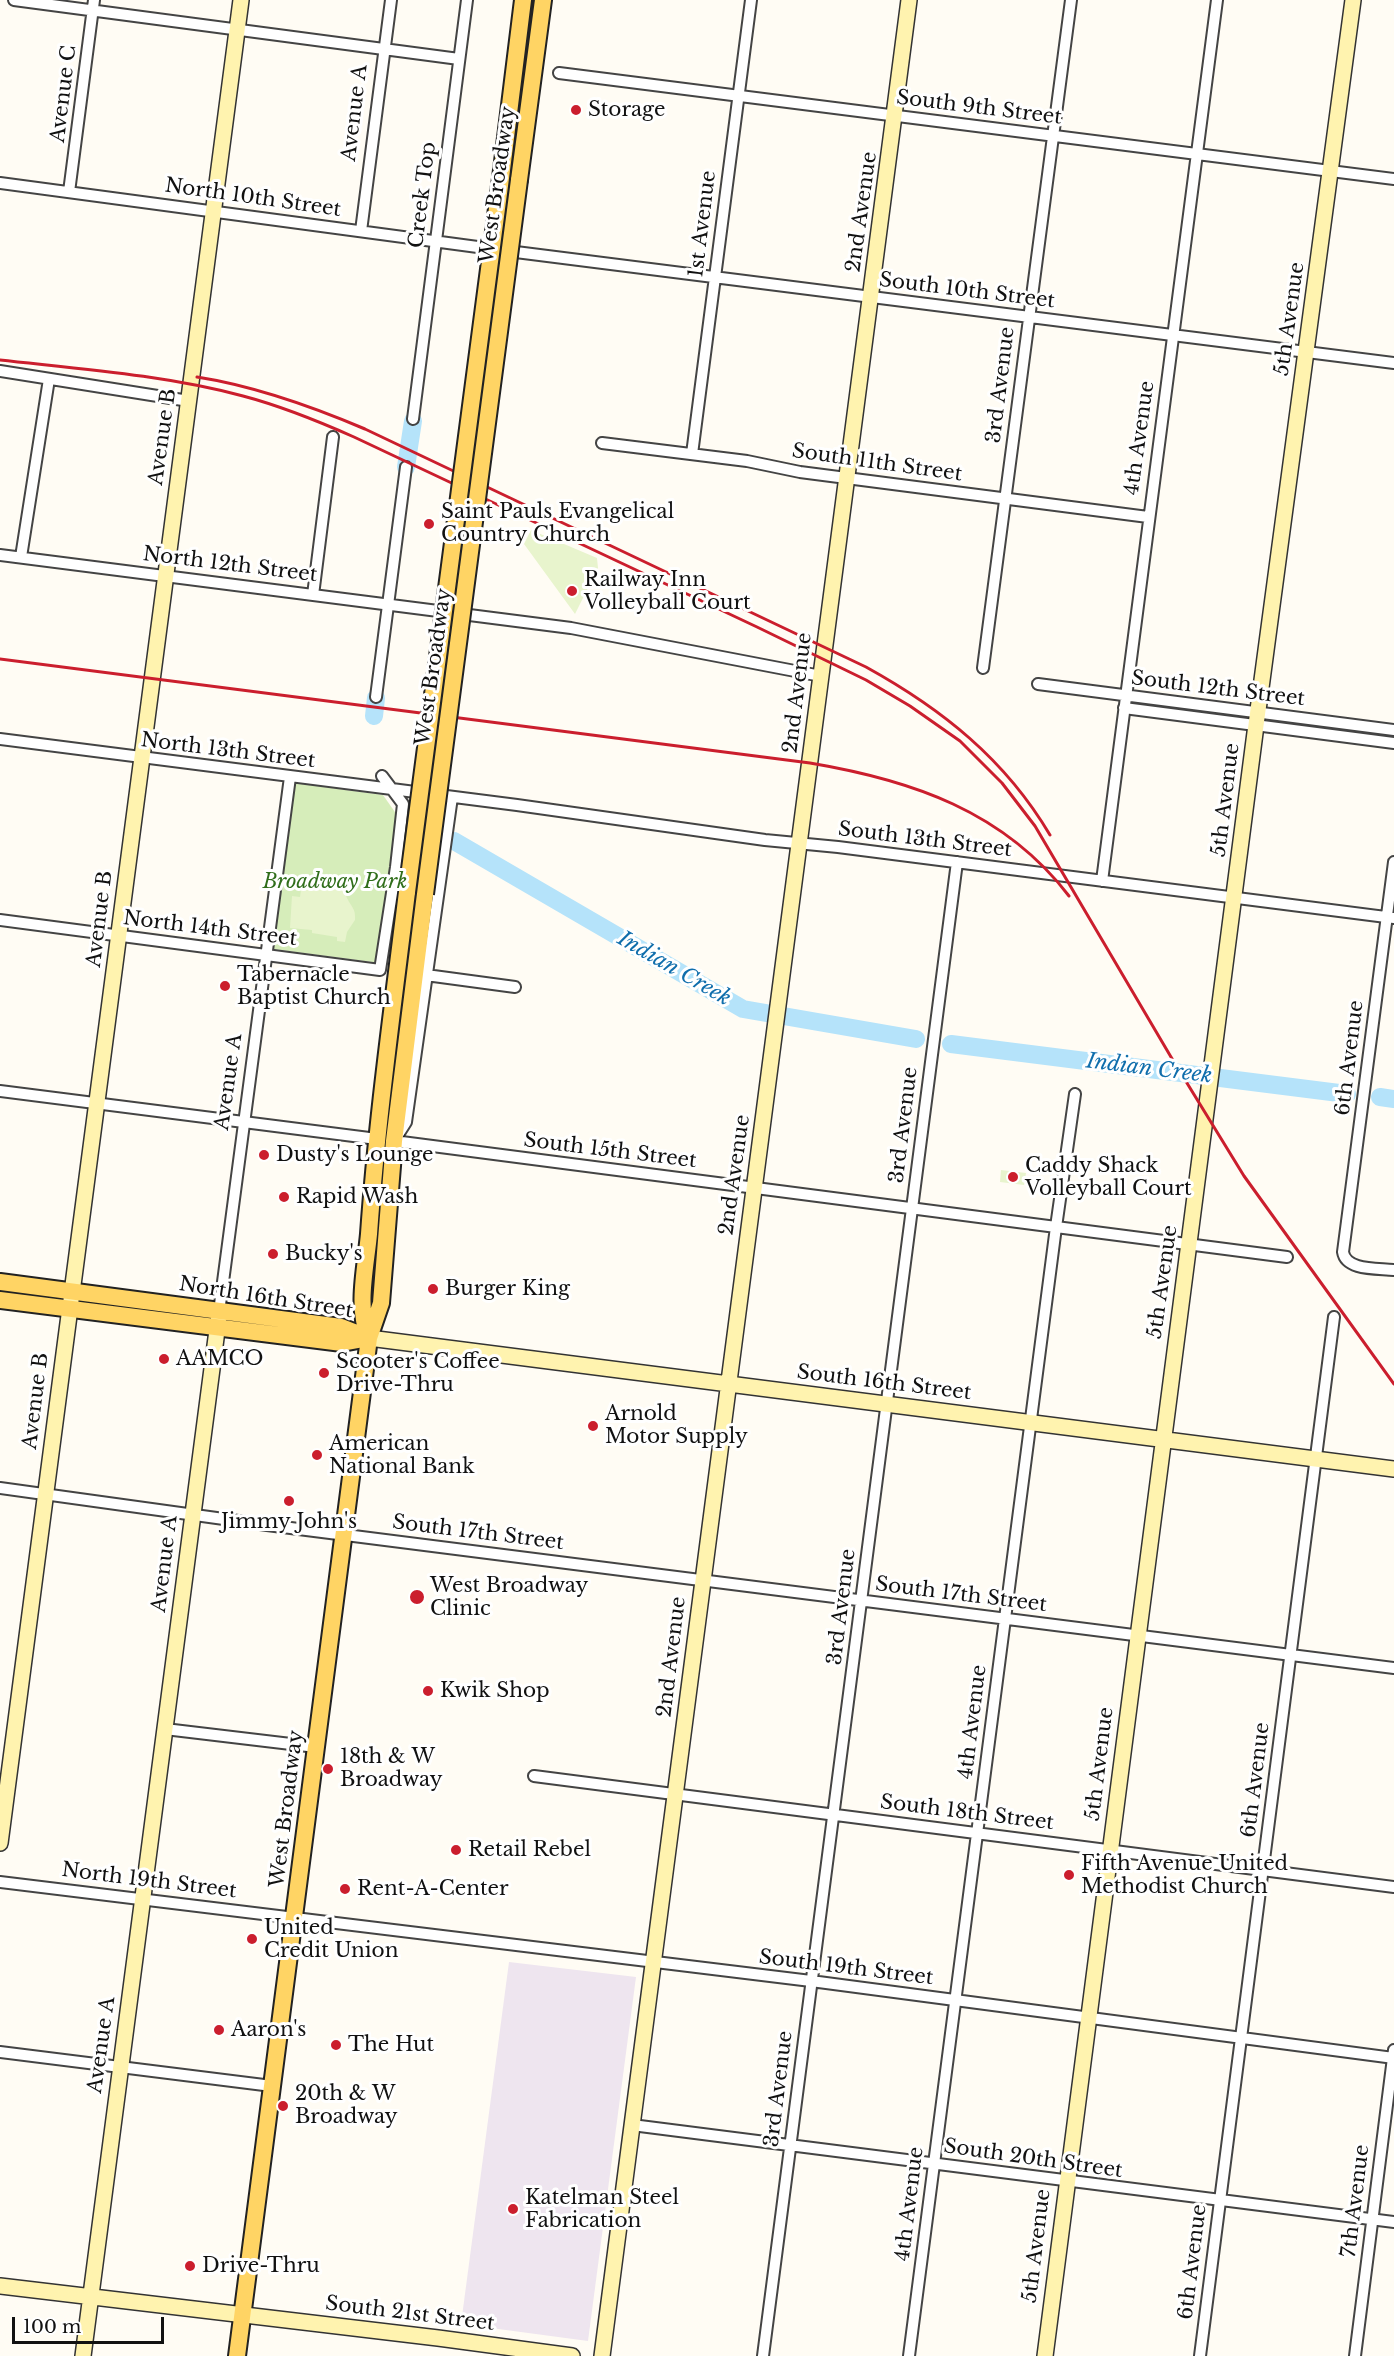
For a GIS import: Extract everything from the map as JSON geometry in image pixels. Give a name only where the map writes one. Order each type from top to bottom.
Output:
[{"type":"main road","name":"West Broadway","points":[[385,1140],[407,892],[523,0]]},
{"type":"main road","name":"West Broadway","points":[[237,2356],[369,1338],[363,1313],[385,1140],[425,894],[543,0]]},
{"type":"main road","name":"North 16th Street","points":[[0,1282],[72,1291],[218,1319]]},
{"type":"main road","name":"North 16th Street","points":[[0,1300],[70,1309],[341,1327],[369,1338]]},
{"type":"street","points":[[14,0],[94,5],[237,29],[459,59]]},
{"type":"street","name":"Avenue B","points":[[0,1843],[241,0]]},
{"type":"street","name":"Avenue A","points":[[361,231],[391,0]]},
{"type":"street","name":"Creek Top","points":[[413,419],[467,0]]},
{"type":"street","name":"1st Avenue","points":[[692,454],[751,0]]},
{"type":"street","name":"2nd Avenue","points":[[602,2356],[896,116],[909,0]]},
{"type":"street","name":"3rd Avenue","points":[[983,668],[1071,0]]},
{"type":"street","name":"4th Avenue","points":[[1102,881],[1217,0]]},
{"type":"street","name":"5th Avenue","points":[[1045,2356],[1257,719],[1353,0]]},
{"type":"street","name":"Avenue C","points":[[69,192],[94,5]]},
{"type":"street","name":"South 9th Street","points":[[559,73],[1394,179]]},
{"type":"street","name":"North 10th Street","points":[[0,183],[500,250]]},
{"type":"street","name":"South 10th Street","points":[[500,250],[1394,363]]},
{"type":"street","points":[[0,371],[189,401]]},
{"type":"street","points":[[21,557],[49,379]]},
{"type":"street","points":[[313,594],[333,437]]},
{"type":"street","name":"South 11th Street","points":[[602,443],[747,461],[800,472],[1148,517]]},
{"type":"street","points":[[376,698],[406,467]]},
{"type":"street","name":"North 12th Street","points":[[0,555],[571,628],[821,676]]},
{"type":"street","name":"South 12th Street","points":[[1038,684],[1125,696],[1257,719]]},
{"type":"street","name":"South 12th Street","points":[[1124,708],[1394,730]]},
{"type":"street","points":[[1257,719],[1394,743]]},
{"type":"street","name":"North 13th Street","points":[[0,739],[452,797]]},
{"type":"street","points":[[382,776],[391,790]]},
{"type":"street","name":"Avenue A","points":[[83,2356],[290,777]]},
{"type":"street","name":"North 14th Street","points":[[0,920],[380,969],[404,804],[391,790]]},
{"type":"street","points":[[385,1140],[406,1122],[452,797]]},
{"type":"street","name":"South 13th Street","points":[[452,797],[800,844],[1390,918]]},
{"type":"street","name":"3rd Avenue","points":[[763,2356],[957,862]]},
{"type":"street","name":"6th Avenue","points":[[1394,862],[1390,918],[1343,1252],[1345,1260],[1352,1265],[1394,1270]]},
{"type":"street","points":[[426,975],[515,987]]},
{"type":"street","name":"South 15th Street","points":[[0,1090],[1287,1257]]},
{"type":"street","name":"4th Avenue","points":[[909,2356],[1075,1094]]},
{"type":"street","name":"6th Avenue","points":[[1200,2356],[1334,1317]]},
{"type":"street","name":"South 16th Street","points":[[369,1338],[1394,1469]]},
{"type":"street","name":"South 17th Street","points":[[0,1488],[193,1515],[1394,1668]]},
{"type":"street","points":[[165,1729],[316,1747]]},
{"type":"street","name":"South 18th Street","points":[[534,1776],[1394,1887]]},
{"type":"street","name":"North 19th Street","points":[[0,1882],[294,1917]]},
{"type":"street","name":"South 19th Street","points":[[294,1917],[1394,2055]]},
{"type":"street","points":[[0,2052],[272,2086]]},
{"type":"street","name":"7th Avenue","points":[[1355,2356],[1394,2055]]},
{"type":"street","name":"South 20th Street","points":[[632,2125],[1394,2222]]},
{"type":"street","name":"South 21st Street","points":[[0,2286],[572,2356]]},
{"type":"shaded area","points":[[509,1962],[636,1977],[588,2341],[461,2324]]},
{"type":"green space","name":"Railway Inn Volleyball Court","points":[[531,530],[597,558],[598,568],[575,614],[524,544]]},
{"type":"green space","name":"Broadway Park","points":[[295,783],[383,795],[397,815],[379,963],[273,949]]},
{"type":"green space","points":[[314,879],[338,882],[353,908],[355,920],[347,932],[345,942],[337,941],[337,937],[312,933],[312,930],[290,928],[292,896],[300,897],[302,883]]},
{"type":"green space","name":"Caddy Shack Volleyball Court","points":[[1001,1170],[1026,1173],[1024,1185],[1000,1182]]},
{"type":"waterway","name":"Indian Creek","points":[[406,467],[413,421]]},
{"type":"waterway","name":"Indian Creek","points":[[374,716],[376,698]]},
{"type":"waterway","name":"Indian Creek","points":[[454,841],[743,1009],[916,1039]]},
{"type":"waterway","name":"Indian Creek","points":[[951,1044],[1347,1094]]},
{"type":"waterway","name":"Indian Creek","points":[[1380,1097],[1394,1099]]},
{"type":"railway","points":[[0,360],[183,383],[257,400],[313,420],[354,437],[866,680],[910,706],[960,741],[1002,783],[1035,826],[1244,1176],[1394,1384]]},
{"type":"railway","points":[[197,377],[282,398],[365,429],[866,667],[920,700],[970,738],[1013,783],[1050,835]]},
{"type":"railway","points":[[0,659],[810,763],[847,770],[919,790],[985,821],[1015,842],[1043,867],[1069,896]]},
{"type":"place","name":"Storage","points":[[576,110]]},
{"type":"place","name":"Saint Pauls Evangelical Country Church","points":[[429,524]]},
{"type":"place","name":"Railway Inn Volleyball Court","points":[[572,591]]},
{"type":"place","name":"Tabernacle Baptist Church","points":[[225,986]]},
{"type":"place","name":"Dusty's Lounge","points":[[264,1155]]},
{"type":"place","name":"Caddy Shack Volleyball Court","points":[[1013,1177]]},
{"type":"place","name":"Rapid Wash","points":[[284,1197]]},
{"type":"place","name":"Bucky's","points":[[273,1254]]},
{"type":"place","name":"Burger King","points":[[433,1289]]},
{"type":"place","name":"AAMCO","points":[[164,1359]]},
{"type":"place","name":"Scooter's Coffee Drive-Thru","points":[[324,1373]]},
{"type":"place","name":"Arnold Motor Supply","points":[[593,1426]]},
{"type":"place","name":"American National Bank","points":[[317,1455]]},
{"type":"place","name":"Jimmy John's","points":[[289,1501]]},
{"type":"place","name":"West Broadway Clinic","points":[[417,1597]]},
{"type":"place","name":"Kwik Shop","points":[[428,1691]]},
{"type":"place","name":"18th & W Broadway","points":[[328,1769]]},
{"type":"place","name":"Retail Rebel","points":[[456,1850]]},
{"type":"place","name":"Fifth Avenue United Methodist Church","points":[[1069,1875]]},
{"type":"place","name":"Rent-A-Center","points":[[345,1889]]},
{"type":"place","name":"United Credit Union","points":[[252,1939]]},
{"type":"place","name":"Aaron's","points":[[219,2030]]},
{"type":"place","name":"The Hut","points":[[336,2045]]},
{"type":"place","name":"20th & W Broadway","points":[[283,2106]]},
{"type":"place","name":"Katelman Steel Fabrication","points":[[513,2209]]},
{"type":"place","name":"Drive-Thru","points":[[190,2266]]}]
